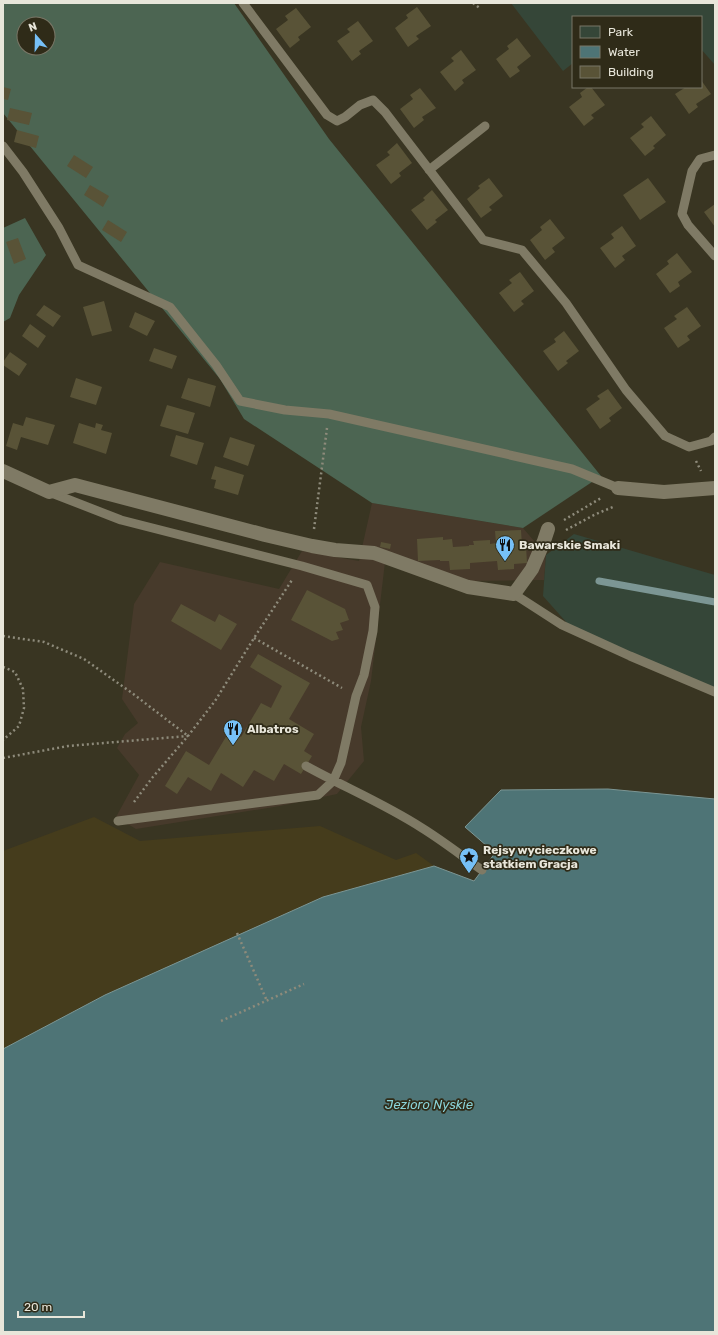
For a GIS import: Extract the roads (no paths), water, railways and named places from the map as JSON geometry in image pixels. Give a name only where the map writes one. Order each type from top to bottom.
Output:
[{"type":"street","points":[[3,471],[49,492],[74,486],[312,546],[335,550],[374,553],[468,586],[514,594],[532,568],[546,535]]},
{"type":"street","points":[[618,488],[664,492],[712,488]]},
{"type":"lane","points":[[243,3],[327,115],[337,121],[345,117],[360,105],[373,100],[384,112],[483,240],[522,250],[566,303],[631,396],[665,436],[689,447],[711,441],[715,437]]},
{"type":"lane","points":[[429,170],[485,126]]},
{"type":"lane","points":[[3,146],[23,172],[59,228],[78,265],[170,307],[216,365],[240,401],[284,410],[329,414],[572,469],[618,488]]},
{"type":"lane","points":[[715,155],[700,159],[692,171],[682,214],[688,225],[715,256]]},
{"type":"lane","points":[[49,492],[121,520],[302,566],[367,585],[375,608],[374,631],[364,675],[356,696],[341,762],[333,781],[318,794],[118,821]]},
{"type":"lane","points":[[514,594],[562,625],[715,692]]},
{"type":"lane","points":[[306,766],[367,797],[422,828],[482,870]]},
{"type":"water","name":"Jezioro Nyskie","points":[[608,789],[715,799],[715,1332],[3,1332],[3,1049],[105,995],[323,897],[434,866],[474,881],[495,853],[465,827],[501,790]]},
{"type":"waterway","points":[[599,581],[715,602]]},
{"type":"place","name":"Bawarskie Smaki","points":[[505,562]]},
{"type":"place","name":"Albatros","points":[[233,746]]},
{"type":"place","name":"Rejsy wycieczkowe statkiem Gracja","points":[[469,874]]}]
